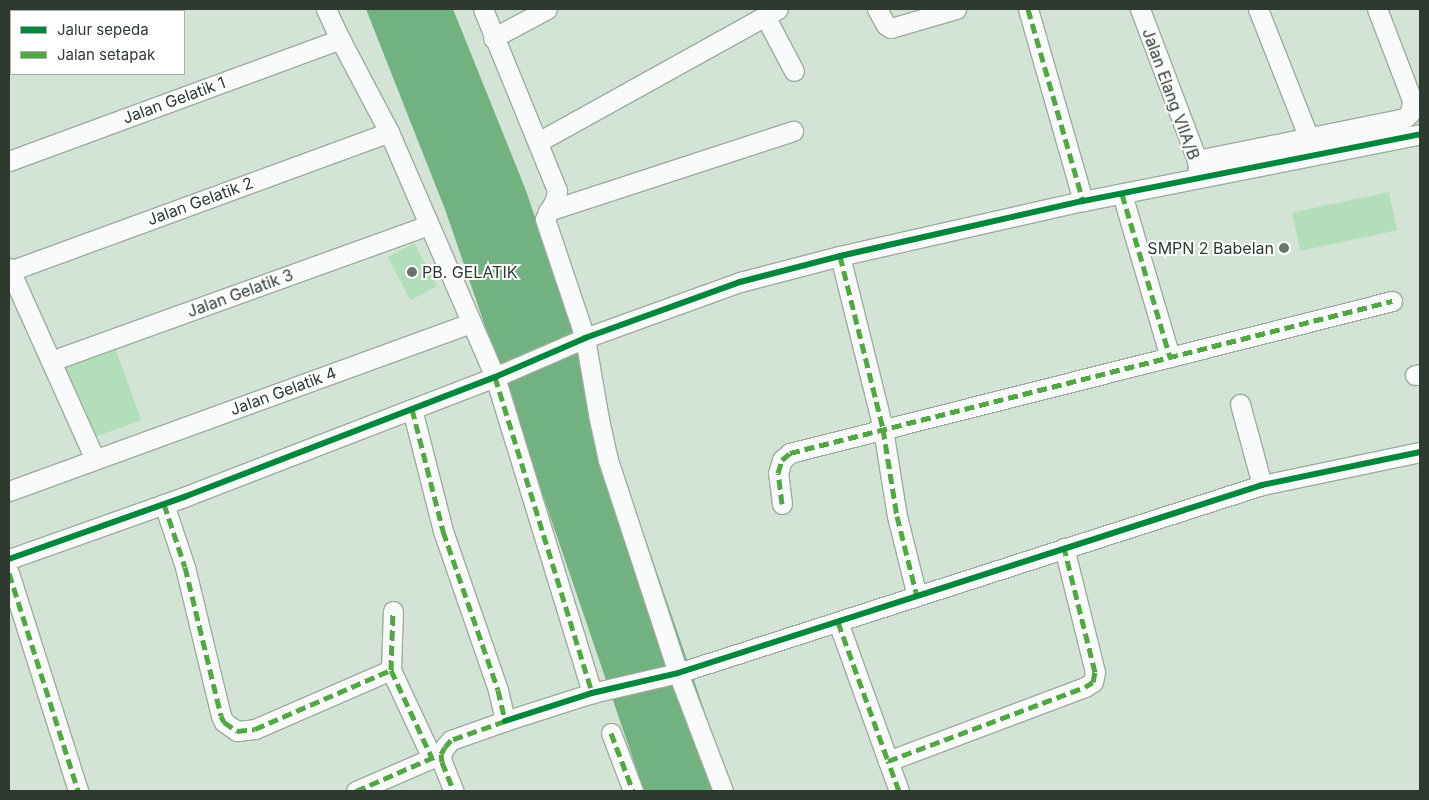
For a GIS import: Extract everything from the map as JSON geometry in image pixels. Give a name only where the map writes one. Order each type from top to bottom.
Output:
[{"type":"street","points":[[106,10],[114,9]]},
{"type":"street","points":[[326,9],[389,132],[470,323],[495,377],[592,693]]},
{"type":"street","points":[[483,9],[493,38],[538,142],[556,190],[555,200],[545,219],[585,338],[608,460],[672,675],[723,791]]},
{"type":"street","points":[[493,38],[547,9]]},
{"type":"street","points":[[877,9],[886,25],[891,28],[956,9]]},
{"type":"street","points":[[1028,9],[1082,201]]},
{"type":"street","name":"Jalan Elang VIIA/B","points":[[1140,9],[1197,160],[1198,180]]},
{"type":"street","points":[[1258,9],[1308,136]]},
{"type":"street","points":[[1197,160],[1308,136],[1406,118],[1410,113],[1412,100],[1377,9]]},
{"type":"street","points":[[538,142],[772,12],[794,71]]},
{"type":"street","name":"Jalan Gelatik 1","points":[[9,161],[340,39]]},
{"type":"street","points":[[548,211],[793,131]]},
{"type":"street","name":"Jalan Gelatik 2","points":[[10,269],[389,132]]},
{"type":"street","points":[[9,559],[164,504],[495,377],[585,338],[740,282],[840,256],[1082,201],[1198,180],[1420,134]]},
{"type":"street","points":[[1122,194],[1170,357]]},
{"type":"street","name":"Jalan Gelatik 3","points":[[51,361],[428,225]]},
{"type":"street","points":[[840,256],[883,429],[897,516],[917,596]]},
{"type":"street","points":[[10,269],[95,459]]},
{"type":"street","points":[[782,504],[778,472],[782,460],[790,453],[1392,301]]},
{"type":"street","name":"Jalan Gelatik 4","points":[[9,491],[470,323]]},
{"type":"street","points":[[1240,404],[1262,485]]},
{"type":"street","points":[[412,409],[443,531],[498,690],[505,721]]},
{"type":"street","points":[[356,791],[436,756],[452,740],[592,693],[672,675],[1262,485],[1420,452]]},
{"type":"street","points":[[164,504],[185,567],[221,716],[229,726],[237,730],[255,728],[391,670]]},
{"type":"street","points":[[888,761],[1085,688],[1092,682],[1095,672],[1064,548]]},
{"type":"street","points":[[9,573],[78,791]]},
{"type":"street","points":[[393,611],[391,670],[454,791]]},
{"type":"street","points":[[838,622],[899,791]]},
{"type":"street","points":[[610,733],[633,791]]},
{"type":"shaded area","points":[[366,9],[453,9],[525,188],[732,791],[644,791],[446,212]]},
{"type":"shaded area","points":[[1389,192],[1397,230],[1300,251],[1292,213]]},
{"type":"shaded area","name":"PB. GELATIK","points":[[414,243],[437,286],[411,300],[388,257]]},
{"type":"shaded area","points":[[114,345],[141,420],[89,439],[61,364]]},
{"type":"marked path","points":[[1028,9],[1083,201]]},
{"type":"marked path","points":[[1122,194],[1170,357]]},
{"type":"marked path","points":[[840,256],[883,429],[897,516],[917,596]]},
{"type":"marked path","points":[[782,504],[778,473],[782,460],[790,453],[1392,301]]},
{"type":"marked path","points":[[495,377],[592,693]]},
{"type":"marked path","points":[[412,409],[443,531],[498,690],[505,721],[451,740],[445,747],[441,754],[442,762],[454,791]]},
{"type":"marked path","points":[[164,504],[185,567],[221,716],[224,722],[237,731],[255,729],[391,670],[393,611]]},
{"type":"marked path","points":[[899,791],[888,761],[1085,687],[1093,682],[1095,672],[1064,548]]},
{"type":"marked path","points":[[9,573],[78,791]]},
{"type":"marked path","points":[[838,622],[888,761]]},
{"type":"marked path","points":[[391,670],[432,758]]},
{"type":"marked path","points":[[611,733],[633,791]]},
{"type":"marked path","points":[[356,791],[436,756]]},
{"type":"cycle path","points":[[9,559],[184,497],[495,377],[585,338],[740,282],[840,256],[1083,201],[1420,134]]},
{"type":"cycle path","points":[[505,721],[592,693],[678,673],[1262,485],[1420,452]]},
{"type":"place","name":"SMPN 2 Babelan","points":[[1284,248]]},
{"type":"place","name":"PB. GELATIK","points":[[412,272]]}]
